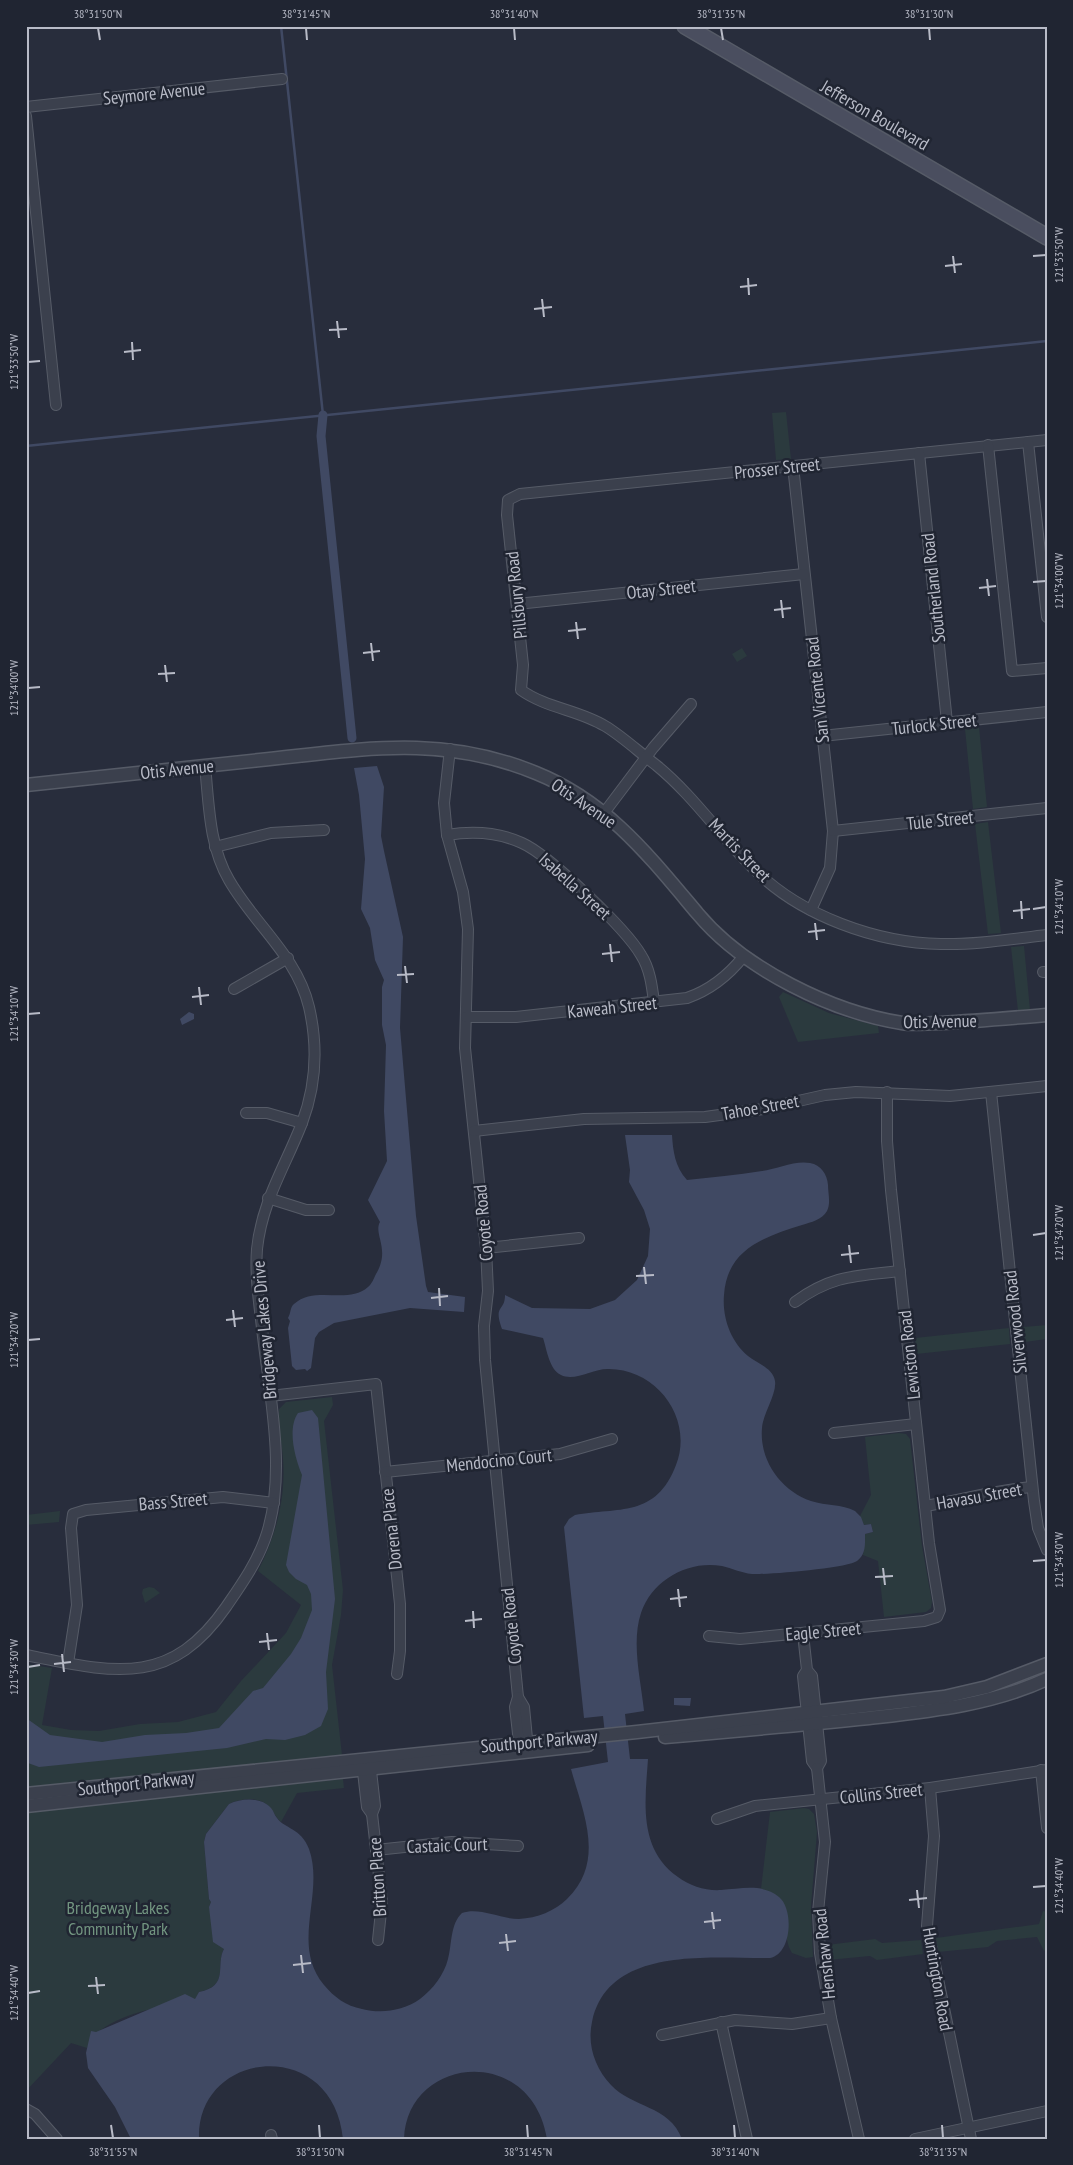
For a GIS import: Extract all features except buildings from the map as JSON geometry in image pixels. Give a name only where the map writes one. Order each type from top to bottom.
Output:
[{"type":"main road","name":"Jefferson Boulevard","points":[[685,26],[1047,237]]},
{"type":"street","name":"Seymore Avenue","points":[[26,107],[282,80]]},
{"type":"street","points":[[26,116],[56,405]]},
{"type":"street","name":"Prosser Street","points":[[508,500],[520,494],[1047,440]]},
{"type":"street","points":[[1028,442],[1047,617]]},
{"type":"street","points":[[988,446],[1012,671],[1047,668]]},
{"type":"street","name":"Southerland Road","points":[[918,453],[947,722]]},
{"type":"street","name":"San Vicente Road","points":[[793,466],[833,831],[830,868],[811,910]]},
{"type":"street","name":"Pillsbury Road","points":[[508,500],[523,665],[521,690]]},
{"type":"street","name":"Otay Street","points":[[517,604],[804,574]]},
{"type":"street","name":"Martis Street","points":[[521,690],[533,698],[604,726],[645,758],[697,804],[756,872],[811,910],[869,934],[909,942],[943,945],[1047,935]]},
{"type":"street","points":[[604,813],[645,758],[691,704]]},
{"type":"street","name":"Turlock Street","points":[[822,736],[1047,712]]},
{"type":"street","name":"Otis Avenue","points":[[26,785],[410,746],[450,750],[494,758],[536,773],[571,790],[604,813],[634,839],[700,917],[742,957],[835,1005],[903,1024],[976,1022],[1047,1015]]},
{"type":"street","name":"Coyote Road","points":[[450,750],[444,802],[447,835],[463,892],[468,929],[465,1048],[486,1248],[488,1291],[484,1326],[485,1360],[493,1460],[518,1697],[524,1707],[524,1748]]},
{"type":"street","name":"Bridgeway Lakes Drive","points":[[26,1656],[102,1669],[128,1670],[159,1663],[177,1656],[207,1633],[247,1577],[265,1538],[274,1503],[277,1472],[258,1286],[257,1252],[268,1198],[302,1123],[310,1097],[315,1062],[313,1029],[309,1004],[288,958],[229,881],[215,847],[205,766]]},
{"type":"street","name":"Tule Street","points":[[833,831],[1047,808]]},
{"type":"street","points":[[215,847],[271,833],[324,830]]},
{"type":"street","name":"Isabella Street","points":[[447,835],[481,833],[495,835],[521,842],[544,856],[634,943],[647,967],[654,1002]]},
{"type":"street","name":"Kaweah Street","points":[[466,1017],[516,1018],[687,998],[706,991],[726,975],[742,957]]},
{"type":"street","points":[[234,989],[288,958]]},
{"type":"street","name":"Tahoe Street","points":[[474,1131],[584,1119],[705,1116],[763,1110],[825,1095],[887,1092],[950,1096],[1047,1086]]},
{"type":"street","name":"Lewiston Road","points":[[887,1092],[887,1141],[900,1271],[929,1543],[940,1603],[936,1617]]},
{"type":"street","name":"Silverwood Road","points":[[991,1092],[1032,1487],[1038,1528],[1047,1550]]},
{"type":"street","points":[[246,1113],[267,1113],[302,1123]]},
{"type":"street","points":[[268,1198],[306,1210],[329,1210]]},
{"type":"street","points":[[486,1248],[579,1238]]},
{"type":"street","points":[[795,1302],[828,1282],[852,1276],[900,1271]]},
{"type":"street","name":"Dorena Place","points":[[270,1396],[376,1384],[400,1604],[400,1644],[397,1674]]},
{"type":"street","points":[[834,1433],[916,1424]]},
{"type":"street","name":"Mendocino Court","points":[[385,1472],[560,1454],[612,1439]]},
{"type":"street","name":"Havasu Street","points":[[925,1506],[969,1498],[994,1491],[1032,1487]]},
{"type":"street","name":"Bass Street","points":[[68,1663],[77,1605],[71,1528],[73,1514],[86,1510],[223,1497],[274,1503]]},
{"type":"street","name":"Eagle Street","points":[[708,1636],[740,1639],[803,1634],[924,1621],[936,1617]]},
{"type":"street","name":"Henshaw Road","points":[[803,1634],[807,1670],[812,1676],[812,1761],[817,1768],[825,1842],[819,1895],[818,1933],[831,2018],[859,2139]]},
{"type":"street","name":"Southport Parkway","points":[[812,1717],[944,1697],[987,1687],[1047,1664]]},
{"type":"street","name":"Southport Parkway","points":[[26,1806],[366,1765],[638,1735],[812,1717],[945,1709],[997,1697],[1047,1679]]},
{"type":"street","name":"Southport Parkway","points":[[26,1794],[366,1765]]},
{"type":"street","name":"Britton Place","points":[[366,1765],[367,1807],[372,1814],[382,1902],[378,1940]]},
{"type":"street","points":[[1044,1770],[1047,1828]]},
{"type":"street","name":"Collins Street","points":[[717,1819],[755,1806],[930,1788],[1044,1770]]},
{"type":"street","name":"Huntington Road","points":[[930,1788],[934,1836],[927,1926],[971,2139]]},
{"type":"street","name":"Castaic Court","points":[[376,1850],[452,1842],[518,1846]]},
{"type":"street","points":[[662,2035],[721,2022],[747,2020],[792,2024],[831,2018]]},
{"type":"street","points":[[721,2022],[747,2139]]},
{"type":"street","points":[[26,2108],[35,2114],[57,2139]]},
{"type":"street","points":[[915,2139],[1047,2111]]},
{"type":"green space","points":[[786,412],[791,459],[776,460],[772,413]]},
{"type":"green space","points":[[742,648],[747,656],[737,662],[732,654]]},
{"type":"green space","points":[[979,727],[987,807],[973,809],[965,729]]},
{"type":"green space","points":[[988,822],[1001,933],[988,934],[975,824]]},
{"type":"green space","points":[[1024,946],[1030,1010],[1018,1011],[1011,947]]},
{"type":"green space","points":[[783,992],[829,1013],[878,1026],[879,1033],[798,1042],[779,997]]},
{"type":"green space","points":[[1047,1325],[1047,1339],[1025,1342],[1023,1327]]},
{"type":"green space","points":[[1009,1328],[1010,1344],[916,1354],[915,1338]]},
{"type":"green space","points":[[332,1397],[333,1405],[324,1421],[343,1590],[341,1615],[332,1665],[342,1755],[26,1789],[26,1664],[52,1668],[42,1725],[71,1730],[99,1731],[140,1724],[178,1722],[216,1712],[241,1681],[286,1633],[301,1605],[258,1571],[275,1530],[283,1488],[284,1474],[279,1409],[286,1402]]},
{"type":"green space","points":[[899,1433],[906,1434],[910,1439],[922,1546],[932,1602],[931,1608],[926,1612],[884,1617],[878,1561],[863,1555],[865,1534],[873,1532],[871,1524],[864,1525],[860,1516],[871,1495],[865,1437]]},
{"type":"green space","points":[[60,1511],[59,1522],[26,1525],[26,1515]]},
{"type":"green space","points":[[154,1588],[160,1593],[145,1603],[142,1593],[143,1589]]},
{"type":"green space","name":"Bridgeway Lakes Community Park","points":[[343,1779],[344,1788],[297,1793],[281,1822],[270,1808],[260,1801],[244,1800],[229,1804],[206,1834],[204,1842],[209,1899],[211,1902],[209,1907],[224,1949],[220,1974],[215,1985],[199,1992],[195,2000],[150,2009],[118,2020],[105,2027],[94,2037],[87,2048],[71,2043],[26,2091],[26,1812]]},
{"type":"green space","points":[[809,1809],[814,1814],[817,1832],[811,1906],[813,1957],[806,1958],[792,1953],[786,1934],[785,1908],[781,1901],[774,1895],[761,1889],[770,1812]]},
{"type":"green space","points":[[1043,1911],[1047,1912],[1047,1949],[1044,1951],[1037,1937],[997,1941],[988,1947],[938,1952],[936,1938],[1039,1924]]},
{"type":"green space","points":[[875,1939],[882,1943],[921,1940],[923,1954],[877,1960],[870,1956],[828,1960],[827,1945]]},
{"type":"water","points":[[377,766],[384,787],[381,836],[403,937],[400,1028],[416,1216],[426,1286],[428,1292],[465,1297],[464,1312],[410,1308],[334,1323],[319,1332],[315,1338],[311,1368],[307,1371],[305,1369],[296,1370],[292,1366],[288,1328],[290,1321],[288,1318],[293,1305],[302,1299],[312,1296],[351,1295],[360,1292],[372,1283],[382,1257],[378,1227],[380,1222],[368,1200],[387,1161],[384,1111],[386,1045],[382,1025],[382,987],[384,980],[375,960],[370,928],[361,909],[365,859],[359,795],[354,768]]},
{"type":"water","points":[[189,1012],[194,1014],[194,1019],[182,1025],[180,1019]]},
{"type":"water","points":[[625,1135],[672,1135],[677,1164],[687,1180],[768,1170],[804,1162],[814,1164],[820,1168],[825,1174],[827,1181],[829,1205],[822,1217],[813,1222],[761,1240],[750,1247],[732,1266],[724,1295],[726,1321],[732,1337],[742,1350],[768,1369],[774,1377],[775,1386],[763,1422],[762,1440],[768,1463],[774,1473],[790,1490],[800,1496],[817,1503],[845,1507],[855,1511],[861,1517],[864,1525],[871,1524],[873,1532],[865,1534],[862,1555],[857,1561],[850,1564],[760,1574],[722,1566],[697,1566],[673,1575],[662,1582],[646,1601],[638,1625],[637,1649],[644,1711],[625,1714],[630,1759],[648,1759],[647,1824],[650,1839],[656,1853],[665,1866],[678,1877],[704,1889],[758,1888],[779,1897],[784,1903],[789,1921],[783,1948],[777,1955],[770,1958],[692,1958],[640,1968],[618,1980],[602,1997],[592,2022],[591,2031],[592,2048],[597,2064],[605,2078],[620,2093],[668,2119],[682,2139],[547,2139],[536,2108],[518,2087],[496,2075],[471,2072],[446,2077],[425,2090],[410,2111],[404,2139],[343,2139],[334,2105],[316,2082],[292,2070],[266,2066],[241,2072],[219,2086],[204,2109],[199,2139],[131,2139],[115,2107],[88,2068],[86,2053],[91,2031],[96,2032],[185,1994],[195,1999],[199,1992],[215,1985],[220,1974],[224,1949],[213,1942],[209,1907],[211,1902],[209,1899],[204,1842],[206,1834],[229,1804],[245,1800],[257,1800],[267,1804],[280,1822],[297,1833],[306,1842],[313,1866],[309,1936],[310,1953],[314,1969],[324,1985],[336,1997],[351,2006],[362,2009],[384,2011],[399,2009],[420,1999],[429,1991],[441,1976],[446,1965],[453,1929],[462,1913],[476,1911],[519,1919],[532,1917],[557,1907],[567,1899],[579,1884],[586,1869],[589,1853],[588,1836],[571,1769],[608,1762],[603,1716],[584,1718],[564,1527],[569,1519],[575,1515],[634,1507],[647,1502],[658,1494],[668,1482],[676,1465],[680,1448],[680,1431],[675,1414],[667,1400],[656,1387],[626,1371],[603,1369],[572,1377],[561,1375],[551,1364],[543,1338],[502,1329],[499,1312],[505,1300],[505,1295],[532,1308],[590,1309],[615,1300],[637,1280],[648,1256],[650,1229],[644,1210],[629,1182],[630,1170]]},
{"type":"water","points":[[312,1410],[318,1418],[335,1599],[326,1672],[328,1709],[321,1726],[305,1735],[285,1740],[266,1739],[227,1748],[39,1767],[28,1763],[26,1718],[50,1735],[102,1742],[145,1735],[186,1733],[219,1728],[253,1691],[263,1688],[291,1654],[301,1638],[312,1610],[311,1594],[307,1585],[296,1579],[289,1572],[286,1565],[302,1475],[293,1444],[293,1427],[298,1413]]},
{"type":"water","points":[[674,1698],[691,1698],[690,1706],[674,1705]]},
{"type":"waterway","points":[[281,26],[323,415]]},
{"type":"waterway","points":[[26,446],[1047,341]]},
{"type":"waterway","points":[[323,415],[321,436],[352,738]]}]
